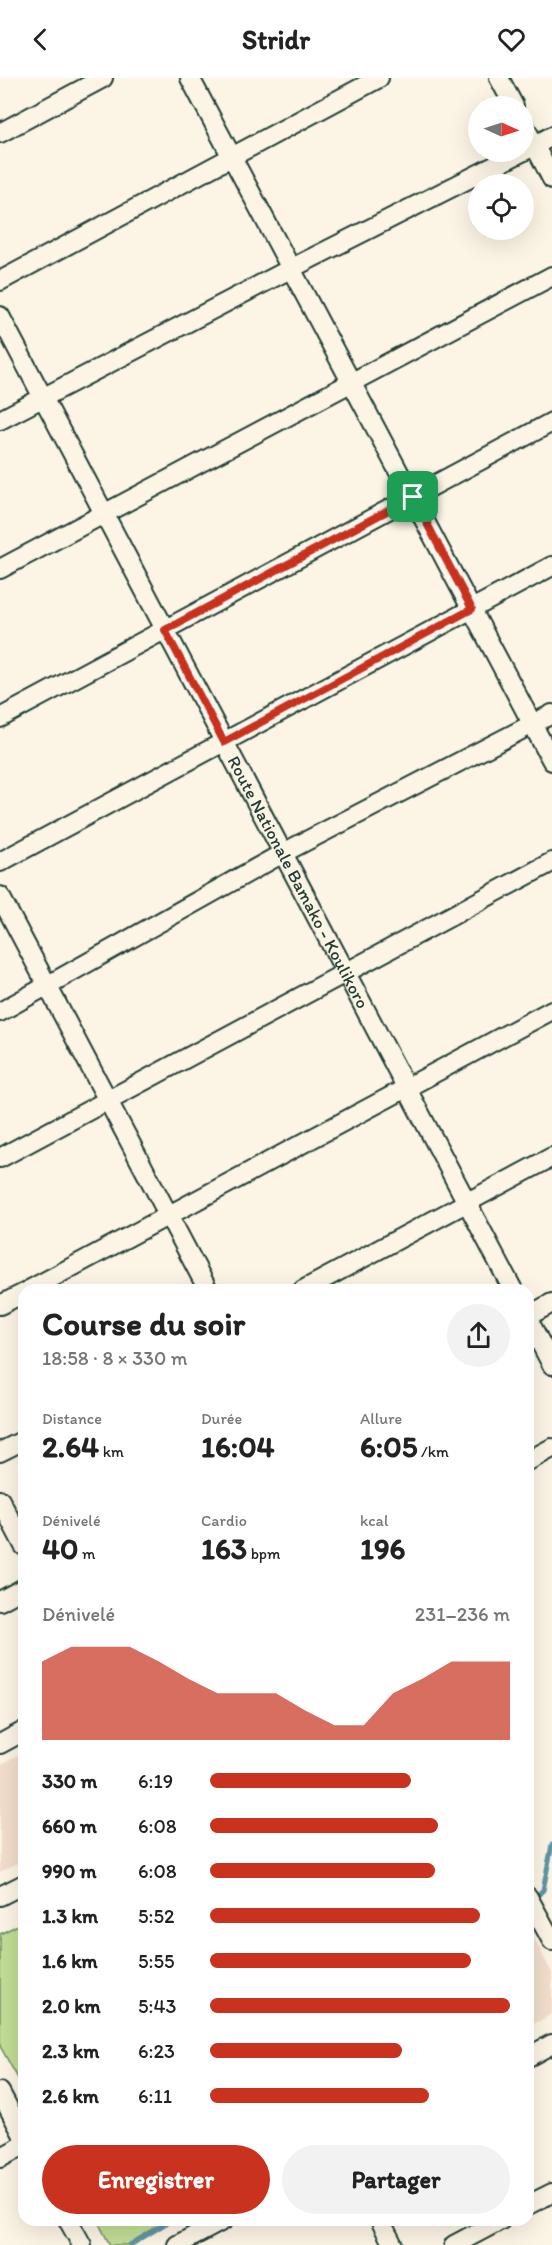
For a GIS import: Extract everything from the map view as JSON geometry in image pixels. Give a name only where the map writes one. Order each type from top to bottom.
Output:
[{"type":"street","points":[[0,133],[103,78]]},
{"type":"street","points":[[190,78],[552,761]]},
{"type":"street","points":[[0,281],[379,78]]},
{"type":"street","points":[[498,78],[508,96]]},
{"type":"street","points":[[534,145],[552,136]]},
{"type":"street","points":[[534,157],[552,179]]},
{"type":"street","points":[[0,420],[42,396],[501,162]]},
{"type":"street","points":[[0,569],[552,276]]},
{"type":"street","name":"Route Nationale Bamako - Koulikoro","points":[[0,316],[510,1284]]},
{"type":"street","points":[[0,718],[552,422]]},
{"type":"street","points":[[0,862],[552,566]]},
{"type":"street","points":[[0,1012],[283,853],[552,714]]},
{"type":"street","points":[[0,1158],[552,862]]},
{"type":"street","points":[[0,896],[205,1284]]},
{"type":"street","points":[[40,1284],[552,1010]]},
{"type":"street","points":[[314,1284],[552,1157]]},
{"type":"street","points":[[0,1305],[18,1296]]},
{"type":"street","points":[[534,1314],[552,1304]]},
{"type":"street","points":[[534,1330],[552,1365]]},
{"type":"street","points":[[0,1452],[18,1443]]},
{"type":"street","points":[[534,1458],[552,1448]]},
{"type":"street","points":[[0,1500],[18,1534]]},
{"type":"street","points":[[0,1601],[18,1591]]},
{"type":"street","points":[[0,1744],[18,1734]]},
{"type":"street","points":[[0,1896],[18,1887]]},
{"type":"street","points":[[545,1911],[552,1941]]},
{"type":"street","points":[[534,2054],[552,2044]]},
{"type":"street","points":[[0,2092],[18,2126]]},
{"type":"street","points":[[0,2158],[18,2148]]},
{"type":"street","points":[[534,2202],[552,2193]]},
{"type":"street","points":[[71,2226],[82,2245]]},
{"type":"street","points":[[177,2245],[213,2226]]},
{"type":"street","points":[[383,2226],[393,2245]]},
{"type":"street","points":[[454,2245],[490,2226]]},
{"type":"shaded area","points":[[18,1755],[18,1863],[0,1872],[0,1765]]},
{"type":"shaded area","points":[[534,1938],[552,1973],[552,2014],[534,2024]]},
{"type":"green space","points":[[18,1925],[18,2078],[0,2046],[0,1934]]},
{"type":"green space","points":[[100,2226],[164,2226],[131,2245],[110,2245]]},
{"type":"waterway","points":[[534,1899],[543,1890],[552,1845]]},
{"type":"waterway","points":[[130,2245],[161,2226]]},
{"type":"route","points":[[413,497],[472,609],[224,742],[165,630],[413,497]]}]
